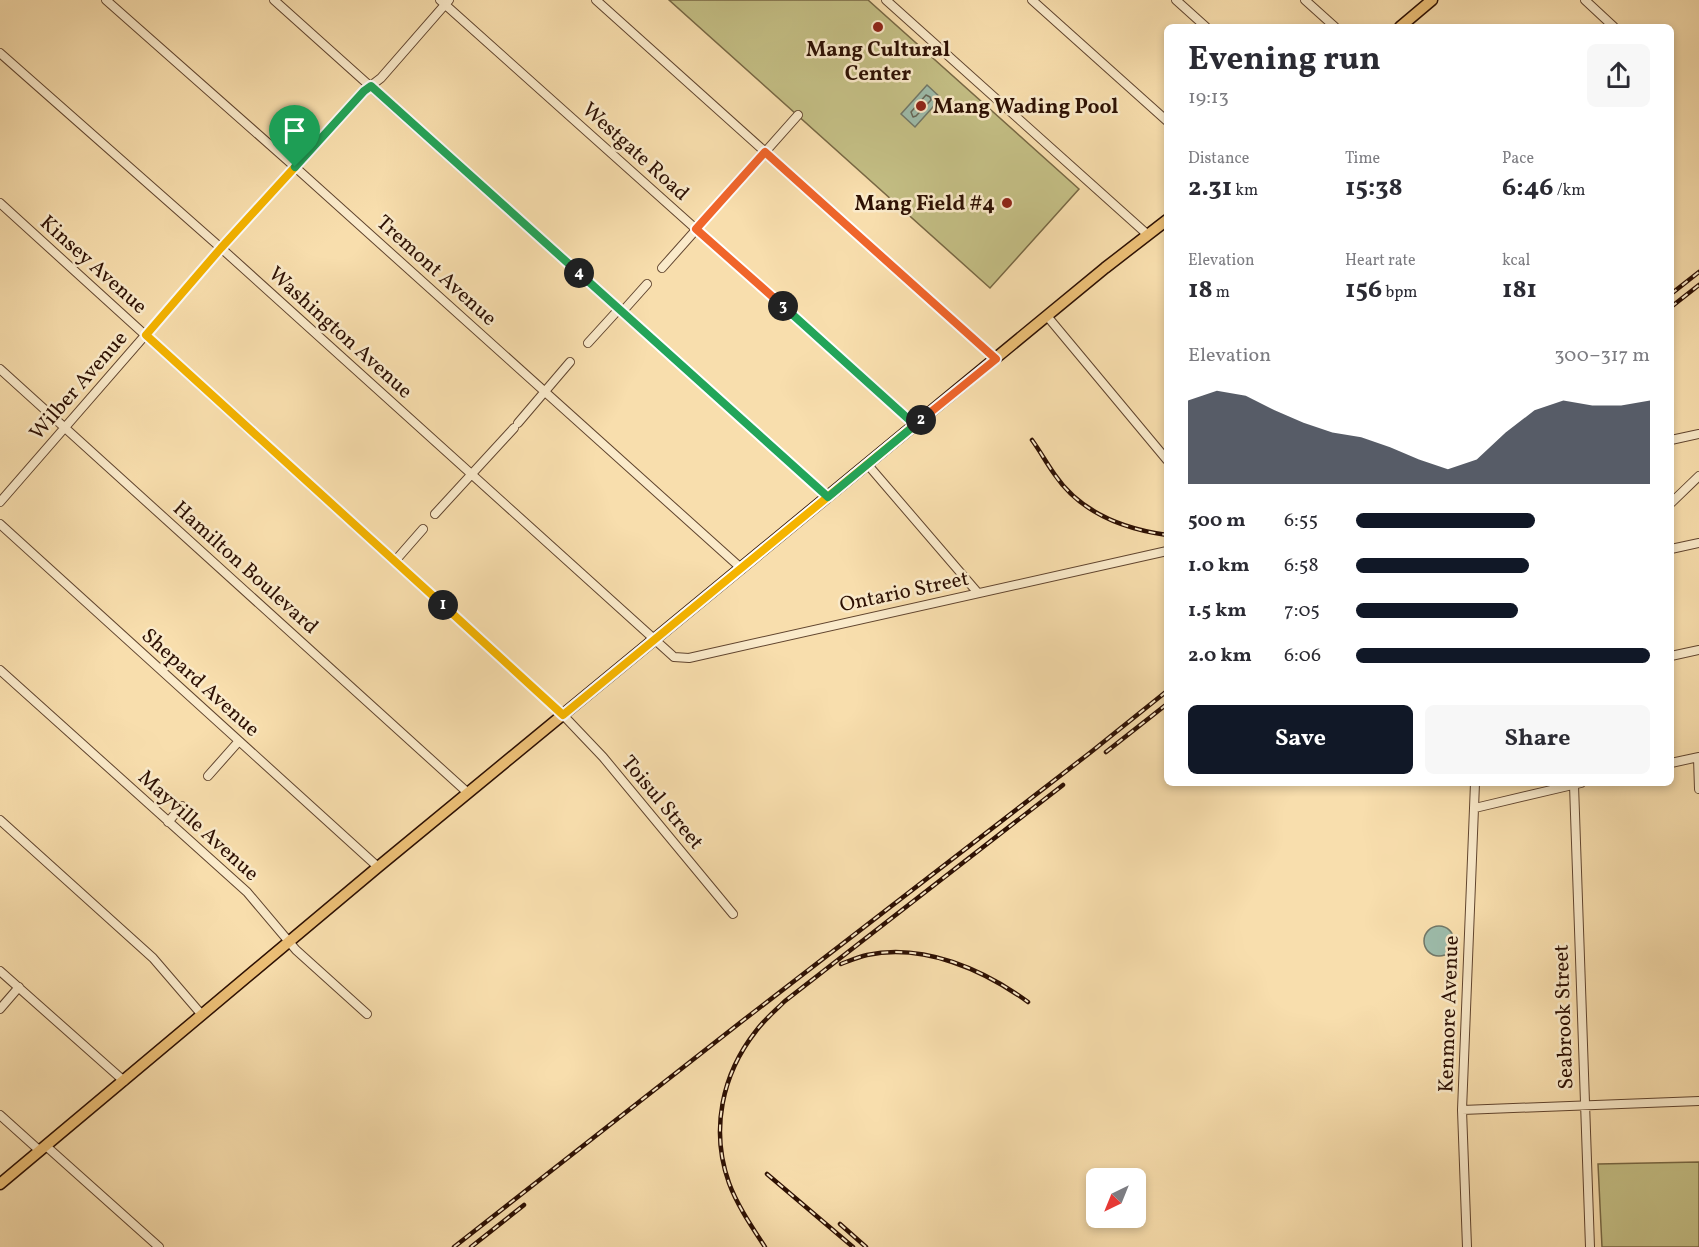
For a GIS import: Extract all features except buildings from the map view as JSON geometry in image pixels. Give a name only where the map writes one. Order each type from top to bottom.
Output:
[{"type":"main road","points":[[1404,24],[1432,0]]},
{"type":"main road","points":[[0,1184],[378,867],[1105,268],[1164,222]]},
{"type":"street","name":"Tremont Avenue","points":[[106,0],[741,569]]},
{"type":"street","points":[[274,0],[828,497]]},
{"type":"street","points":[[596,0],[996,359]]},
{"type":"street","points":[[886,0],[1148,235]]},
{"type":"street","points":[[1032,0],[1164,118]]},
{"type":"street","points":[[1176,0],[1203,24]]},
{"type":"street","points":[[1305,0],[1332,24]]},
{"type":"street","points":[[1585,0],[1611,24]]},
{"type":"street","name":"Wilber Avenue","points":[[0,502],[221,248],[364,91],[381,78],[445,2]]},
{"type":"street","name":"Westgate Road","points":[[445,2],[915,425]]},
{"type":"street","name":"Washington Avenue","points":[[0,53],[221,248],[656,639]]},
{"type":"street","points":[[662,268],[798,115]]},
{"type":"street","name":"Kinsey Avenue","points":[[0,203],[563,715]]},
{"type":"street","points":[[588,343],[647,284]]},
{"type":"street","points":[[1047,316],[1164,456]]},
{"type":"street","points":[[435,514],[499,446],[570,362]]},
{"type":"street","name":"Hamilton Boulevard","points":[[0,369],[468,793]]},
{"type":"street","points":[[1674,439],[1699,434]]},
{"type":"street","points":[[868,465],[978,593]]},
{"type":"street","points":[[1674,499],[1699,476]]},
{"type":"street","name":"Shepard Avenue","points":[[0,524],[378,867]]},
{"type":"street","points":[[395,561],[423,529]]},
{"type":"street","points":[[1674,548],[1699,543]]},
{"type":"street","name":"Ontario Street","points":[[656,639],[674,657],[689,658],[1164,552]]},
{"type":"street","points":[[1674,655],[1699,650]]},
{"type":"street","name":"Mayville Avenue","points":[[0,670],[247,892],[296,950],[366,1014]]},
{"type":"street","name":"Toisul Street","points":[[563,715],[603,757],[733,914]]},
{"type":"street","points":[[208,777],[239,741]]},
{"type":"street","points":[[1674,762],[1698,757],[1699,789]]},
{"type":"street","name":"Kenmore Avenue","points":[[1467,1247],[1462,1110],[1475,786]]},
{"type":"street","points":[[1474,808],[1568,786]]},
{"type":"street","name":"Seabrook Street","points":[[1577,786],[1590,1247]]},
{"type":"street","points":[[168,822],[182,806]]},
{"type":"street","points":[[0,820],[153,958],[202,1015]]},
{"type":"street","points":[[0,971],[124,1081]]},
{"type":"street","points":[[0,1009],[18,987]]},
{"type":"street","points":[[1462,1110],[1699,1101]]},
{"type":"street","points":[[0,1115],[43,1148],[159,1247]]},
{"type":"shaded area","points":[[669,0],[868,0],[1079,189],[990,288]]},
{"type":"shaded area","points":[[1699,1162],[1699,1247],[1602,1247],[1598,1164]]},
{"type":"water","name":"Mang Wading Pool","points":[[927,85],[941,98],[915,127],[901,114]]},
{"type":"water","points":[[1439,926],[1450,930],[1454,941],[1450,952],[1439,956],[1428,952],[1424,941],[1428,930]]},
{"type":"railway","points":[[1674,292],[1699,272]]},
{"type":"railway","points":[[1674,305],[1699,285]]},
{"type":"railway","points":[[1032,440],[1052,471],[1077,500],[1120,523],[1164,534]]},
{"type":"railway","points":[[454,1247],[1164,693]]},
{"type":"railway","points":[[1106,752],[1164,706]]},
{"type":"railway","points":[[765,1247],[732,1191],[723,1163],[720,1143],[723,1103],[735,1065],[744,1048],[762,1023],[785,1001],[1063,785]]},
{"type":"railway","points":[[841,964],[867,955],[888,952],[931,956],[992,979],[1028,1002]]},
{"type":"railway","points":[[767,1174],[853,1247]]},
{"type":"railway","points":[[471,1247],[524,1205]]},
{"type":"railway","points":[[840,1224],[866,1247]]},
{"type":"place","name":"Mang Cultural Center","points":[[878,27]]},
{"type":"place","name":"Mang Wading Pool","points":[[921,106]]},
{"type":"place","name":"Mang Field #4","points":[[1007,203]]},
{"type":"route","points":[[371,86],[828,497],[915,425],[696,229],[765,152],[996,359],[563,715],[146,335],[295,167],[371,86]]}]
